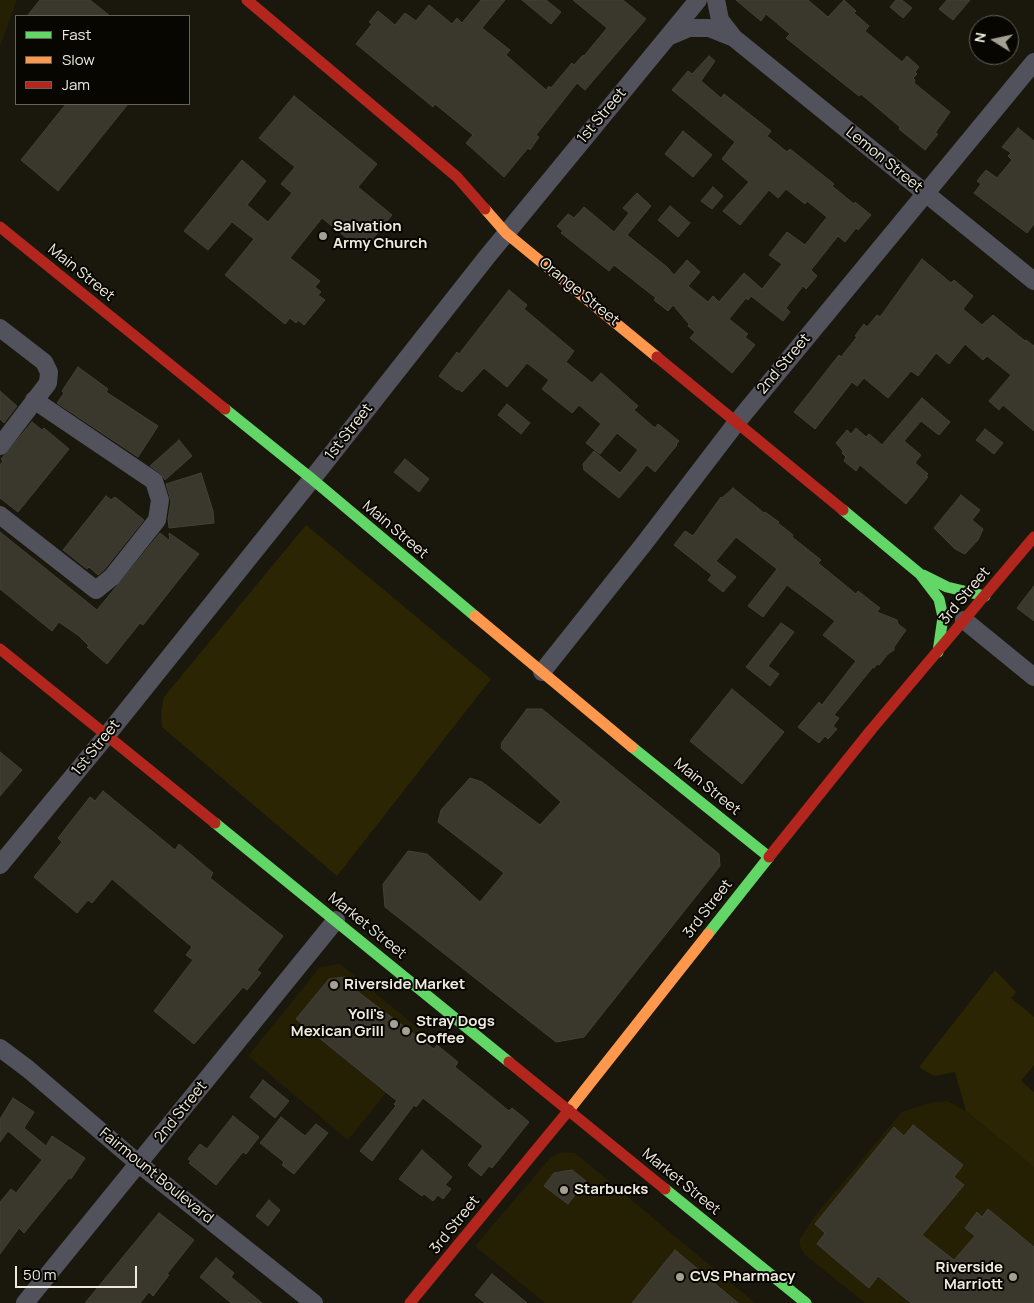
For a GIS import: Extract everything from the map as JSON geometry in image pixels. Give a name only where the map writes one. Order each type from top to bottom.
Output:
[{"type":"main road","name":"Orange Street","points":[[247,0],[457,177],[506,232],[920,574],[939,599],[943,617],[938,652]]},
{"type":"main road","name":"Main Street","points":[[0,227],[312,479],[542,672],[769,857]]},
{"type":"main road","name":"3rd Street","points":[[410,1303],[569,1110],[871,730],[1034,537]]},
{"type":"main road","name":"Orange Street","points":[[920,574],[947,587],[984,596]]},
{"type":"main road","name":"Market Street","points":[[0,649],[569,1110],[799,1301]]},
{"type":"street","points":[[716,0],[720,20],[734,38]]},
{"type":"street","name":"1st Street","points":[[0,865],[312,479],[506,232],[668,37],[693,2]]},
{"type":"street","points":[[668,37],[689,28],[709,28],[734,38]]},
{"type":"street","name":"Lemon Street","points":[[734,38],[1034,281]]},
{"type":"street","name":"2nd Street","points":[[542,672],[643,545],[736,422],[1034,62]]},
{"type":"street","points":[[0,328],[44,362],[49,372],[48,383],[0,446]]},
{"type":"street","points":[[0,515],[96,590],[112,576],[157,520],[160,500],[154,481],[34,400]]},
{"type":"street","points":[[964,620],[1034,676]]},
{"type":"street","name":"2nd Street","points":[[26,1303],[336,920]]},
{"type":"street","name":"Fairmount Boulevard","points":[[0,1048],[139,1164],[314,1303]]},
{"type":"shaded area","points":[[0,0],[17,0],[0,46]]},
{"type":"shaded area","points":[[306,525],[491,679],[337,876],[162,727],[161,712],[164,697]]},
{"type":"shaded area","points":[[340,964],[430,1038],[348,1140],[248,1056],[320,967]]},
{"type":"shaded area","points":[[995,970],[1016,992],[1011,998],[1034,1017],[1034,1065],[1021,1081],[1034,1092],[1034,1167],[966,1111],[955,1072],[934,1076],[919,1067]]},
{"type":"shaded area","points":[[947,1101],[966,1111],[1034,1167],[1034,1303],[865,1303],[805,1255],[800,1246],[800,1239],[815,1216],[902,1112],[933,1102]]},
{"type":"shaded area","points":[[562,1152],[575,1153],[755,1303],[545,1303],[475,1246],[551,1157]]},
{"type":"building","points":[[40,0],[90,0],[109,15],[28,15]]},
{"type":"building","points":[[481,0],[505,0],[482,28],[510,50],[506,55],[546,90],[549,86],[551,88],[572,63],[574,65],[584,56],[607,28],[573,0],[623,0],[646,19],[585,90],[577,83],[536,135],[539,137],[530,150],[528,148],[504,177],[466,143],[473,135],[435,104],[433,107],[356,44],[372,24],[369,22],[378,11],[395,25],[405,13],[416,21],[429,5],[452,24],[457,18],[462,23]]},
{"type":"building","points":[[522,0],[546,0],[561,12],[551,24]]},
{"type":"building","points":[[736,0],[808,0],[828,17],[844,0],[856,11],[854,13],[869,26],[865,31],[902,62],[907,56],[919,67],[915,72],[917,74],[913,78],[915,80],[914,83],[950,112],[935,133],[938,134],[925,150],[861,94],[859,96],[786,38],[790,34],[766,14],[761,21]]},
{"type":"building","points":[[896,0],[902,0],[912,8],[903,18],[890,7]]},
{"type":"building","points":[[947,0],[970,0],[953,20],[939,9]]},
{"type":"building","points":[[709,56],[715,61],[701,81],[721,98],[724,94],[771,131],[767,136],[787,152],[790,149],[834,184],[832,186],[854,204],[855,202],[871,215],[858,230],[856,228],[845,242],[838,236],[811,270],[817,276],[806,289],[803,286],[786,308],[790,312],[783,321],[751,296],[748,300],[746,298],[729,319],[748,334],[745,337],[755,345],[732,373],[690,338],[695,332],[688,326],[689,324],[673,305],[668,311],[654,300],[656,298],[614,265],[609,271],[561,233],[563,231],[557,226],[568,214],[574,218],[584,207],[614,232],[629,213],[623,208],[637,193],[651,206],[627,235],[667,267],[674,275],[687,260],[700,272],[688,286],[708,302],[713,296],[719,302],[744,273],[762,289],[782,264],[769,255],[787,232],[805,245],[827,217],[807,201],[805,204],[786,189],[778,198],[769,190],[740,225],[723,211],[749,182],[722,159],[735,142],[672,90],[688,71],[692,74]]},
{"type":"building","points":[[294,96],[377,164],[358,187],[392,215],[363,251],[322,218],[290,258],[320,281],[315,287],[321,292],[318,295],[325,300],[304,325],[298,320],[296,323],[290,318],[285,324],[225,275],[254,239],[232,222],[208,250],[184,231],[242,160],[266,181],[247,205],[268,222],[292,193],[281,184],[295,167],[259,138]]},
{"type":"building","points":[[65,105],[127,105],[58,191],[21,160]]},
{"type":"building","points":[[1018,128],[1034,141],[1034,224],[1027,233],[974,193],[981,184],[977,181],[986,170],[997,178],[1012,160],[1008,156],[1011,153],[1002,147]]},
{"type":"building","points":[[683,131],[712,155],[693,177],[665,154]]},
{"type":"building","points":[[713,187],[723,196],[712,209],[701,201]]},
{"type":"building","points":[[670,206],[690,223],[678,237],[658,220]]},
{"type":"building","points":[[922,259],[951,283],[954,280],[973,296],[963,309],[982,325],[993,315],[1034,346],[1034,431],[1003,405],[999,410],[989,401],[1011,375],[987,356],[983,360],[965,344],[949,364],[936,353],[918,376],[911,371],[888,398],[864,378],[857,386],[852,382],[815,429],[794,412],[839,355],[841,357],[857,337],[855,336],[864,324],[867,327],[877,315],[880,317]]},
{"type":"building","points":[[509,290],[527,305],[524,309],[574,351],[566,362],[592,383],[601,373],[638,406],[634,410],[655,428],[658,424],[679,441],[655,472],[647,465],[619,498],[584,470],[583,464],[594,451],[620,473],[638,450],[617,433],[600,454],[586,443],[601,424],[579,405],[572,413],[542,389],[549,380],[527,363],[507,387],[484,368],[462,392],[439,376],[457,352],[459,354]]},
{"type":"building","points":[[78,367],[108,389],[106,392],[158,426],[138,457],[57,403],[64,393],[62,391]]},
{"type":"building","points":[[0,391],[17,406],[4,423],[0,419]]},
{"type":"building","points":[[922,398],[950,422],[939,435],[921,421],[904,441],[921,455],[915,463],[928,474],[926,476],[928,477],[906,504],[860,465],[856,471],[844,461],[846,457],[836,443],[847,430],[851,434],[856,428],[866,437],[869,434],[882,445]]},
{"type":"building","points":[[507,404],[530,423],[521,434],[498,415]]},
{"type":"building","points":[[32,422],[42,430],[44,428],[69,449],[18,512],[0,498],[0,465],[3,461],[1,459]]},
{"type":"building","points":[[985,429],[1003,443],[994,454],[976,440]]},
{"type":"building","points":[[179,440],[192,456],[165,480],[160,473],[150,466]]},
{"type":"building","points":[[405,459],[429,479],[419,492],[394,472]]},
{"type":"building","points":[[201,473],[213,511],[214,523],[169,528],[168,519],[171,501],[166,484]]},
{"type":"building","points":[[733,488],[764,513],[779,522],[793,535],[792,537],[821,560],[818,563],[856,594],[858,591],[880,608],[877,612],[897,620],[898,624],[906,630],[894,647],[894,650],[879,665],[877,664],[873,667],[834,715],[839,718],[833,726],[837,729],[828,739],[825,736],[819,743],[798,727],[819,702],[822,705],[856,661],[823,635],[835,621],[787,585],[763,617],[748,606],[777,569],[736,537],[716,561],[736,577],[723,592],[708,580],[712,575],[674,545],[685,531],[693,536],[721,497]]},
{"type":"building","points":[[961,495],[980,510],[972,520],[983,529],[978,540],[965,554],[955,549],[934,528]]},
{"type":"building","points":[[106,496],[111,500],[115,497],[144,520],[98,575],[89,567],[87,569],[63,550]]},
{"type":"building","points":[[0,532],[97,610],[160,533],[170,541],[169,533],[199,554],[143,625],[140,623],[107,664],[87,647],[89,646],[79,636],[59,622],[52,631],[0,589]]},
{"type":"building","points":[[1034,586],[1034,621],[1017,608]]},
{"type":"building","points":[[781,623],[794,632],[768,666],[779,674],[770,686],[746,667]]},
{"type":"building","points":[[732,689],[784,732],[742,784],[690,741]]},
{"type":"building","points":[[527,709],[542,709],[719,854],[720,866],[584,1037],[556,1042],[385,907],[383,884],[408,851],[427,854],[480,902],[504,873],[438,822],[441,810],[470,778],[482,782],[540,825],[561,802],[501,748],[502,742]]},
{"type":"building","points":[[0,752],[22,770],[0,796]]},
{"type":"building","points":[[103,791],[175,850],[179,844],[213,873],[210,878],[283,936],[257,970],[261,973],[247,990],[243,987],[194,1044],[154,1011],[193,960],[186,955],[192,947],[112,879],[92,903],[88,900],[77,913],[34,877],[62,842],[58,838],[90,797],[95,801]]},
{"type":"building","points":[[345,977],[346,983],[434,1049],[437,1045],[458,1062],[455,1067],[509,1111],[512,1108],[529,1122],[492,1168],[489,1166],[481,1176],[468,1165],[483,1146],[423,1098],[416,1107],[414,1105],[372,1161],[360,1151],[396,1106],[394,1104],[397,1101],[296,1019],[329,979]]},
{"type":"building","points":[[263,1080],[289,1101],[275,1118],[250,1097]]},
{"type":"building","points":[[13,1098],[34,1112],[24,1128],[46,1146],[52,1136],[85,1158],[71,1179],[69,1178],[24,1233],[19,1228],[0,1254],[0,1202],[11,1189],[16,1193],[42,1160],[8,1131],[0,1142],[0,1119]]},
{"type":"building","points":[[233,1116],[259,1137],[246,1154],[243,1152],[216,1185],[189,1163],[191,1161],[188,1159],[200,1144],[207,1149]]},
{"type":"building","points":[[281,1117],[305,1136],[316,1124],[328,1133],[294,1174],[282,1165],[284,1162],[260,1143]]},
{"type":"building","points":[[913,1125],[963,1165],[954,1177],[964,1185],[922,1235],[954,1260],[975,1236],[965,1228],[977,1212],[982,1217],[988,1209],[1034,1247],[1034,1303],[911,1303],[878,1276],[869,1288],[817,1244],[825,1233],[815,1224],[894,1127],[904,1136]]},
{"type":"building","points":[[422,1150],[452,1177],[445,1185],[451,1189],[443,1199],[438,1195],[433,1201],[424,1194],[422,1196],[399,1179]]},
{"type":"building","name":"Starbucks","points":[[572,1170],[586,1181],[568,1204],[544,1186],[554,1173]]},
{"type":"building","points":[[269,1200],[280,1210],[268,1226],[256,1216]]},
{"type":"building","points":[[159,1213],[194,1240],[167,1274],[169,1275],[153,1296],[149,1292],[140,1303],[85,1303]]},
{"type":"building","name":"CVS Pharmacy","points":[[675,1250],[738,1303],[632,1303]]},
{"type":"building","points":[[216,1258],[234,1273],[231,1277],[262,1303],[231,1303],[200,1277]]},
{"type":"building","points":[[492,1274],[527,1303],[485,1303],[475,1295]]},
{"type":"traffic: fast","points":[[225,409],[312,479],[475,616]]},
{"type":"traffic: fast","points":[[843,510],[920,574],[939,599],[943,617],[938,652]]},
{"type":"traffic: fast","points":[[923,575],[947,587],[985,596]]},
{"type":"traffic: fast","points":[[632,747],[769,857],[708,934]]},
{"type":"traffic: fast","points":[[215,823],[509,1062]]},
{"type":"traffic: fast","points":[[665,1189],[806,1303]]},
{"type":"traffic: slow","points":[[485,209],[506,233],[657,357]]},
{"type":"traffic: slow","points":[[475,616],[632,747]]},
{"type":"traffic: slow","points":[[569,1110],[708,934]]},
{"type":"traffic: jam","points":[[247,0],[457,177],[485,209]]},
{"type":"traffic: jam","points":[[0,227],[225,409]]},
{"type":"traffic: jam","points":[[657,357],[843,510]]},
{"type":"traffic: jam","points":[[769,857],[871,730],[1034,537]]},
{"type":"traffic: jam","points":[[0,649],[215,823]]},
{"type":"traffic: jam","points":[[509,1062],[665,1189]]},
{"type":"traffic: jam","points":[[410,1303],[569,1110]]},
{"type":"place","name":"Salvation Army Church","points":[[323,236]]},
{"type":"place","name":"Riverside Market","points":[[334,985]]},
{"type":"place","name":"Yoli's Mexican Grill","points":[[394,1024]]},
{"type":"place","name":"Stray Dogs Coffee","points":[[406,1031]]},
{"type":"place","name":"Starbucks","points":[[564,1190]]},
{"type":"place","name":"CVS Pharmacy","points":[[680,1277]]},
{"type":"place","name":"Riverside Marriott","points":[[1013,1277]]}]
